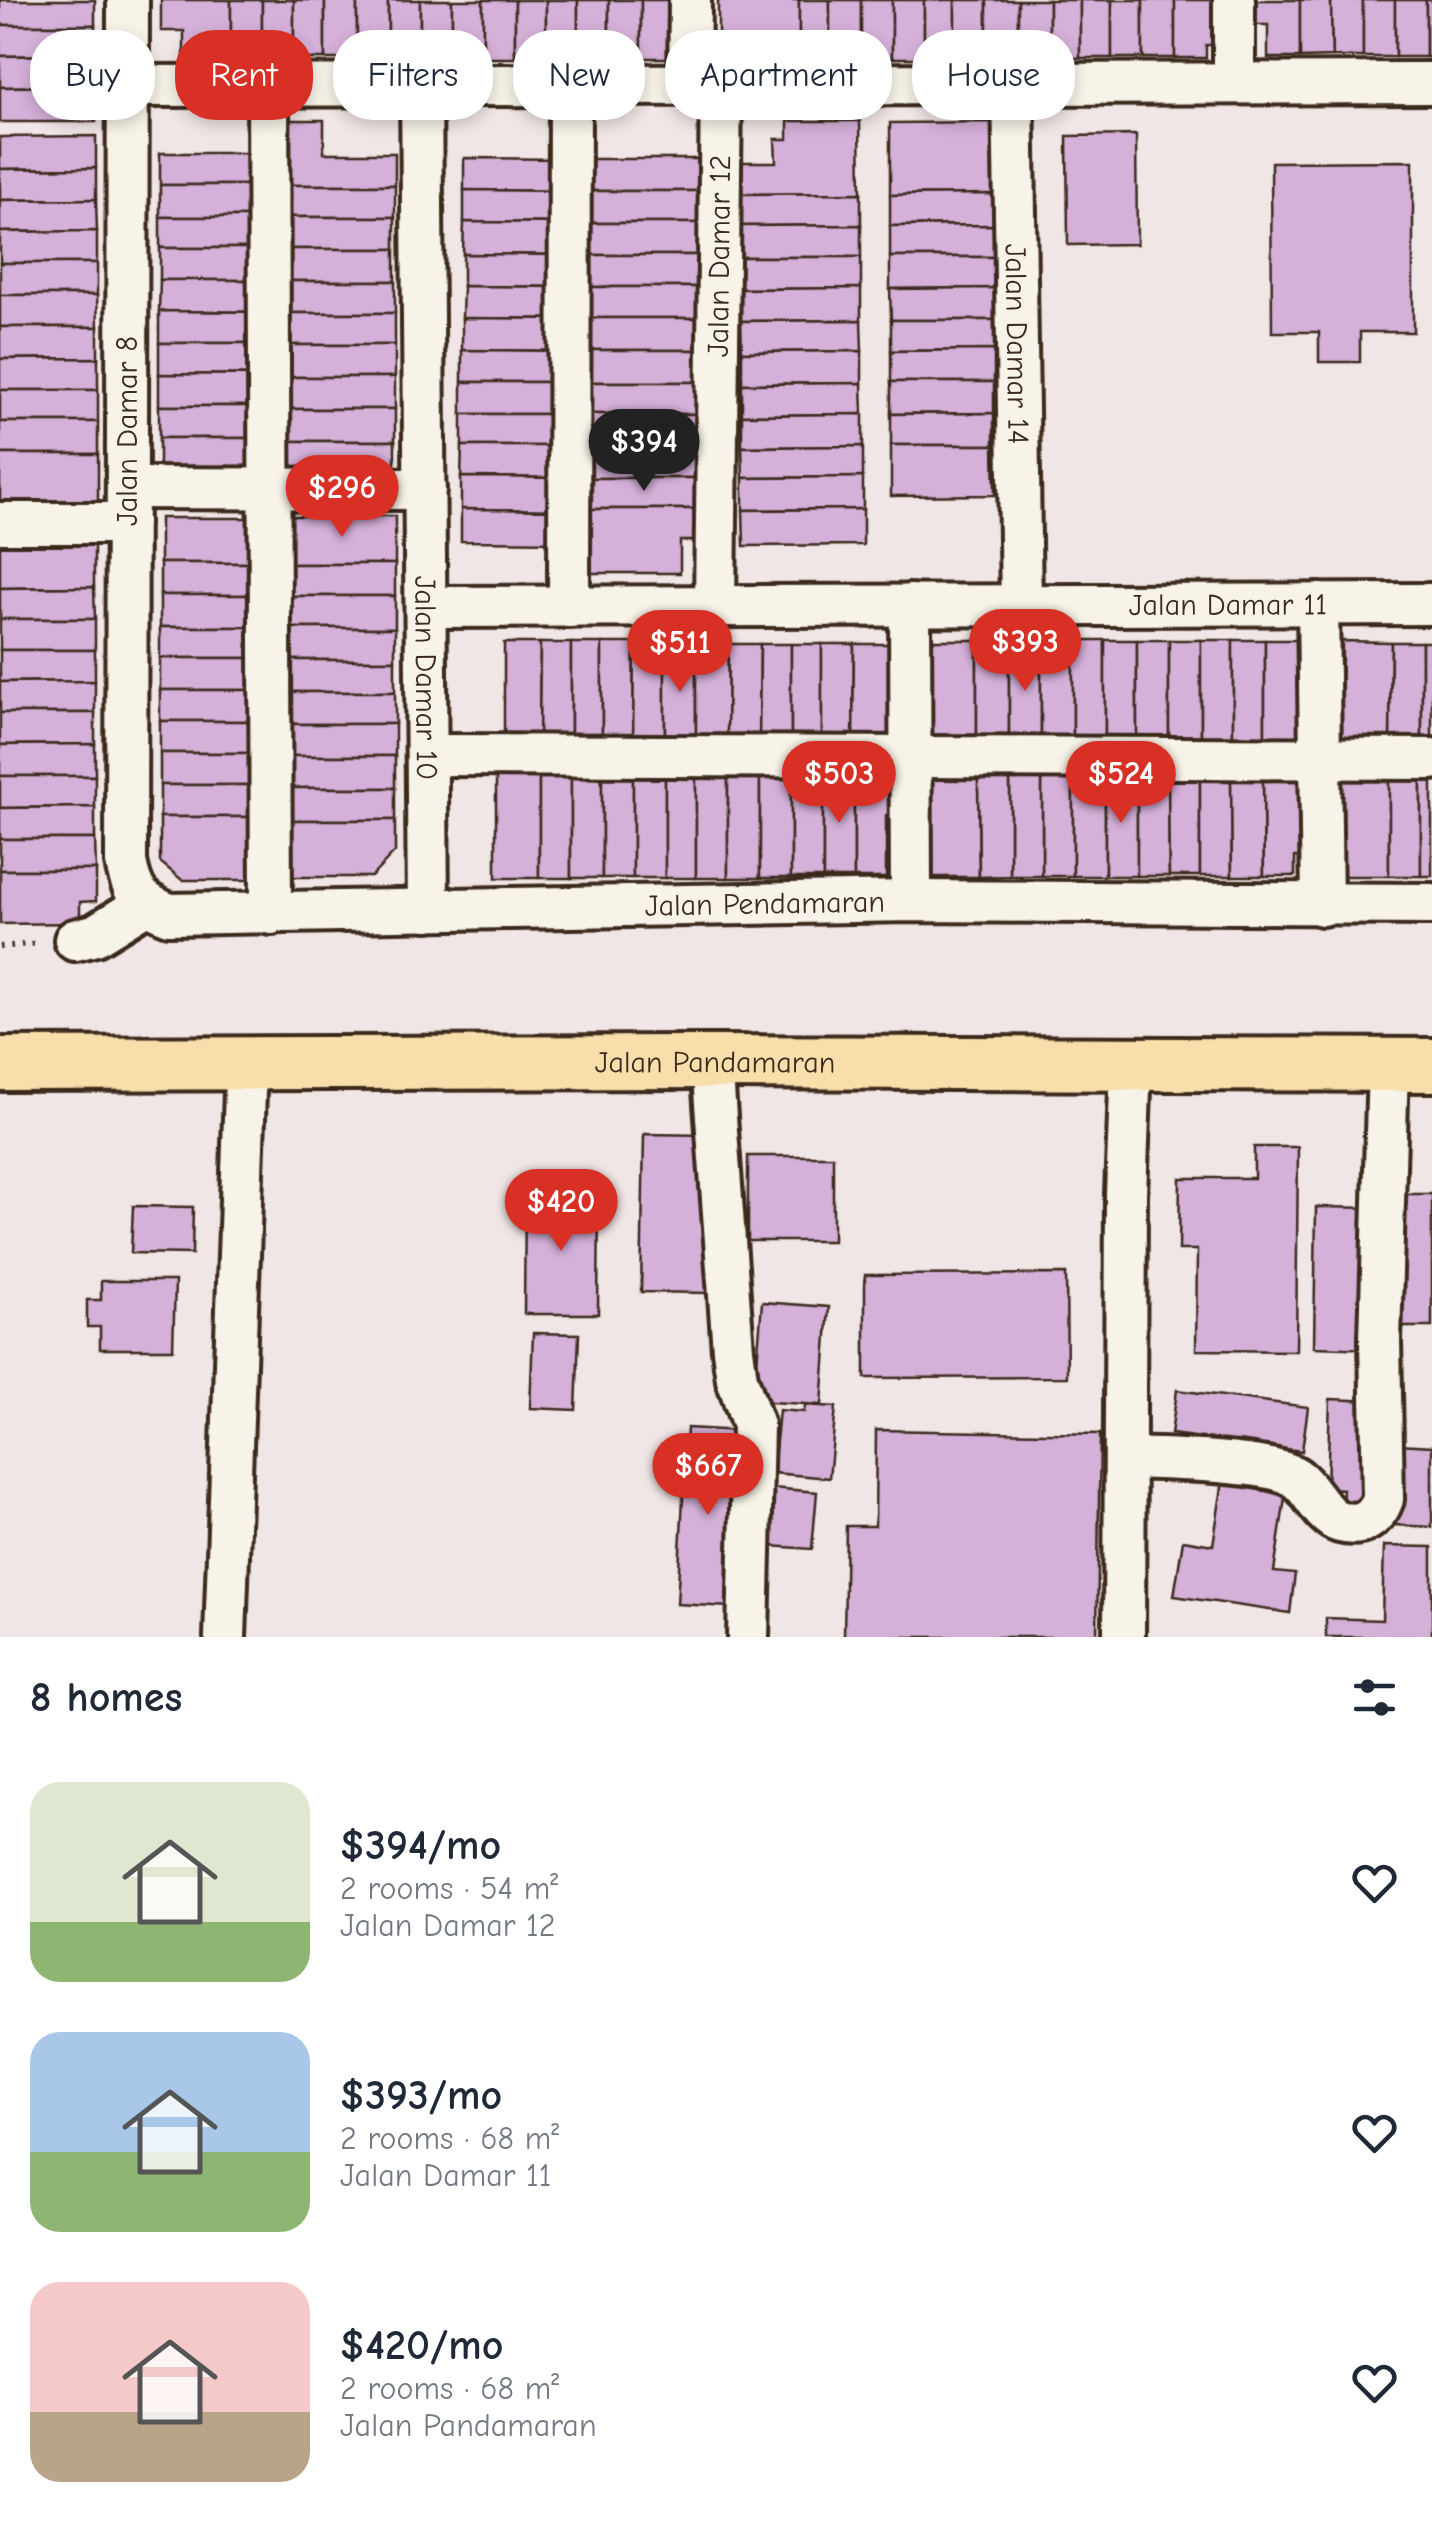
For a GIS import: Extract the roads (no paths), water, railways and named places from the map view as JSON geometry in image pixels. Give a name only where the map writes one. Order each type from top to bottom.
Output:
[{"type":"main road","name":"Jalan Pandamaran","points":[[0,1064],[1410,1065]]},
{"type":"street","name":"Jalan Damar 8","points":[[128,0],[128,30]]},
{"type":"street","name":"Jalan Damar 12","points":[[690,0],[695,30]]},
{"type":"street","points":[[1234,0],[1234,84]]},
{"type":"street","points":[[1075,84],[1432,83]]},
{"type":"street","name":"Jalan Damar 8","points":[[128,120],[126,862],[129,879],[145,904]]},
{"type":"street","points":[[268,120],[271,914]]},
{"type":"street","name":"Jalan Damar 10","points":[[421,120],[428,910]]},
{"type":"street","points":[[570,120],[570,606]]},
{"type":"street","name":"Jalan Damar 12","points":[[706,120],[715,606]]},
{"type":"street","name":"Jalan Damar 14","points":[[1013,120],[1021,605]]},
{"type":"street","points":[[0,522],[268,488],[424,489]]},
{"type":"street","points":[[1318,604],[1322,905]]},
{"type":"street","name":"Jalan Damar 11","points":[[426,607],[1432,604]]},
{"type":"street","points":[[910,605],[911,901]]},
{"type":"street","points":[[427,754],[1432,758]]},
{"type":"street","name":"Jalan Pendamaran","points":[[145,904],[170,914],[911,901],[1432,904]]},
{"type":"street","points":[[75,940],[95,935],[145,904]]},
{"type":"street","points":[[712,1062],[732,1350],[737,1380],[753,1424],[748,1637]]},
{"type":"street","points":[[225,1637],[246,1064]]},
{"type":"street","points":[[1124,1637],[1126,1194],[1131,1064]]},
{"type":"street","points":[[1126,1458],[1235,1464],[1295,1476],[1339,1522],[1364,1522],[1378,1514],[1383,1499],[1380,1340],[1410,1065]]}]
